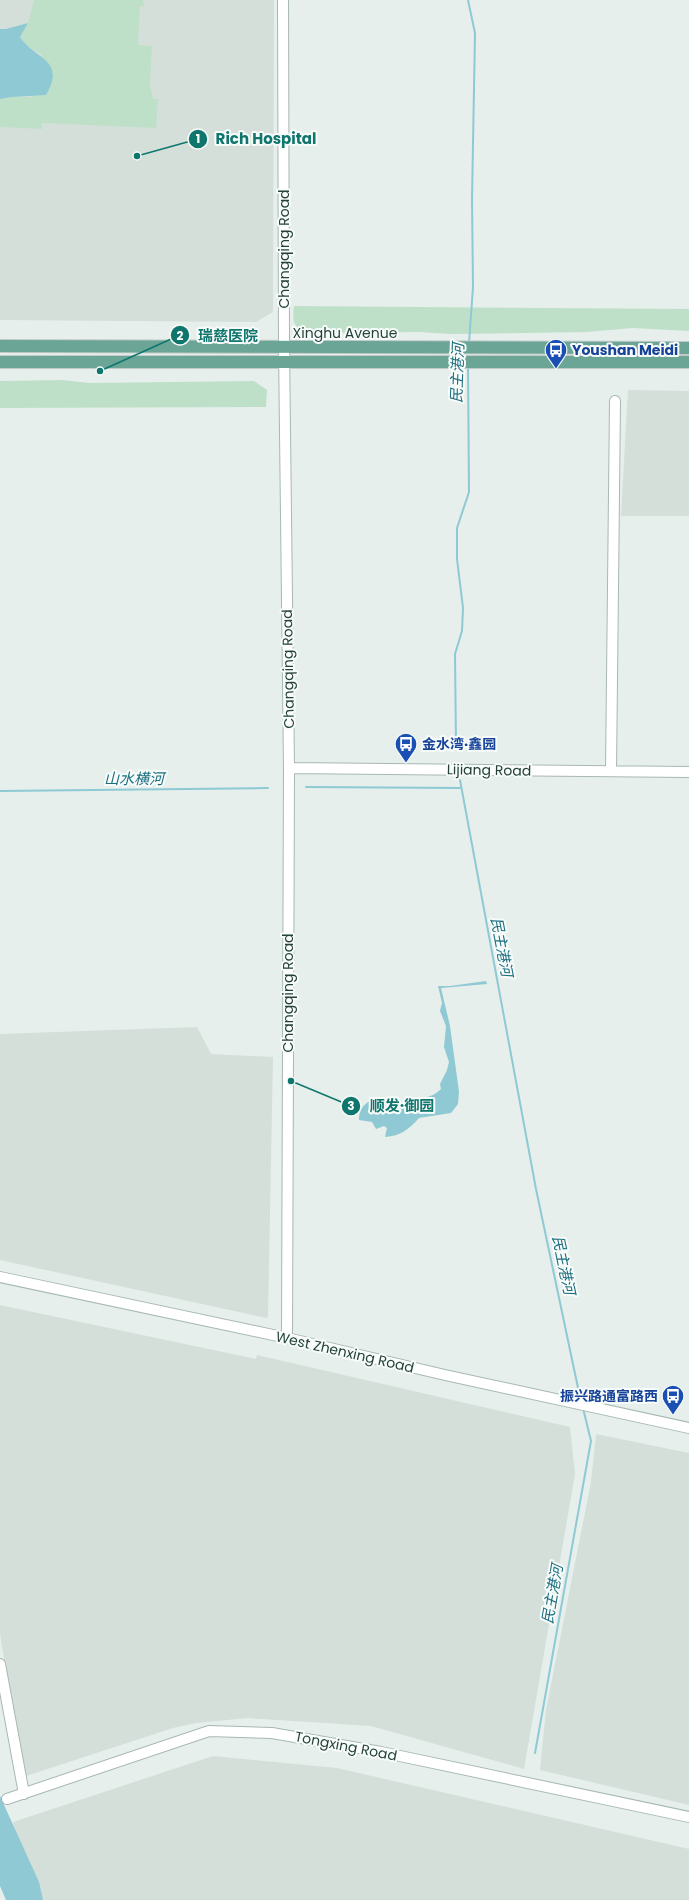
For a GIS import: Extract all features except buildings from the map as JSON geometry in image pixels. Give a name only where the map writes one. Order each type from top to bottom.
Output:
[{"type":"main road","name":"Xinghu Avenue","points":[[0,346],[689,348]]},
{"type":"main road","name":"Xinghu Avenue","points":[[0,362],[689,362]]},
{"type":"street","name":"Changqing Road","points":[[283,0],[284,361],[289,768],[287,1338]]},
{"type":"street","points":[[611,771],[615,401]]},
{"type":"street","name":"Lijiang Road","points":[[289,768],[689,772]]},
{"type":"street","name":"West Zhenxing Road","points":[[0,1278],[287,1338],[689,1428]]},
{"type":"street","points":[[0,1664],[24,1794]]},
{"type":"street","name":"Tongxing Road","points":[[7,1799],[209,1731],[272,1733],[381,1752],[689,1817]]},
{"type":"shaded area","points":[[0,0],[274,0],[273,312],[256,322],[0,320]]},
{"type":"shaded area","points":[[628,390],[689,391],[689,516],[621,516]]},
{"type":"shaded area","points":[[197,1027],[211,1054],[273,1057],[268,1317],[266,1318],[0,1260],[0,1034]]},
{"type":"shaded area","points":[[0,1305],[256,1359],[257,1355],[570,1427],[575,1474],[524,1769],[371,1726],[248,1718],[196,1723],[173,1728],[23,1777],[0,1634]]},
{"type":"shaded area","points":[[596,1434],[689,1453],[689,1805],[540,1770],[546,1710],[591,1482]]},
{"type":"shaded area","points":[[213,1756],[337,1768],[689,1849],[689,1900],[35,1900],[13,1822]]},
{"type":"green space","points":[[34,0],[143,0],[144,6],[140,6],[138,45],[152,46],[150,84],[153,99],[158,99],[156,128],[42,123],[42,129],[0,127],[0,99],[11,97],[32,97],[42,55],[26,45],[20,37],[28,23]]},
{"type":"green space","points":[[294,306],[689,309],[689,331],[633,328],[587,332],[452,334],[419,332],[308,333],[296,326],[293,316]]},
{"type":"green space","points":[[63,380],[89,383],[254,381],[267,390],[266,407],[0,408],[0,381]]},
{"type":"water","points":[[28,23],[20,37],[51,67],[53,74],[51,83],[46,95],[0,99],[0,29],[6,29]]},
{"type":"water","points":[[486,981],[487,984],[441,988],[450,1026],[459,1092],[458,1104],[451,1113],[419,1118],[404,1131],[396,1135],[385,1137],[387,1128],[384,1126],[376,1129],[372,1122],[359,1120],[362,1108],[371,1100],[379,1108],[389,1114],[396,1112],[407,1099],[430,1096],[441,1089],[440,1084],[449,1062],[444,1047],[446,1026],[440,1011],[442,1003],[438,986],[450,986]]},
{"type":"water","points":[[0,1796],[39,1882],[43,1900],[6,1900],[0,1886]]},
{"type":"waterway","name":"民主港河","points":[[468,0],[475,33],[472,199],[473,287],[469,343]]},
{"type":"waterway","name":"民主港河","points":[[456,745],[455,654],[462,631],[463,608],[457,559],[457,528],[469,492],[468,366]]},
{"type":"waterway","name":"民主港河","points":[[460,780],[536,1189],[581,1402]]},
{"type":"waterway","name":"山水横河","points":[[306,787],[461,788]]},
{"type":"waterway","name":"山水横河","points":[[0,791],[268,788]]},
{"type":"waterway","name":"民主港河","points":[[535,1753],[591,1441],[583,1408]]},
{"type":"place","name":"Rich Hospital","points":[[137,156]]},
{"type":"place","name":"Youshan Meidi","points":[[556,370]]},
{"type":"place","name":"瑞慈医院","points":[[100,371]]},
{"type":"place","name":"金水湾·鑫园","points":[[406,764]]},
{"type":"place","name":"顺发·御园","points":[[291,1081]]},
{"type":"place","name":"振兴路通富路西","points":[[673,1416]]}]
